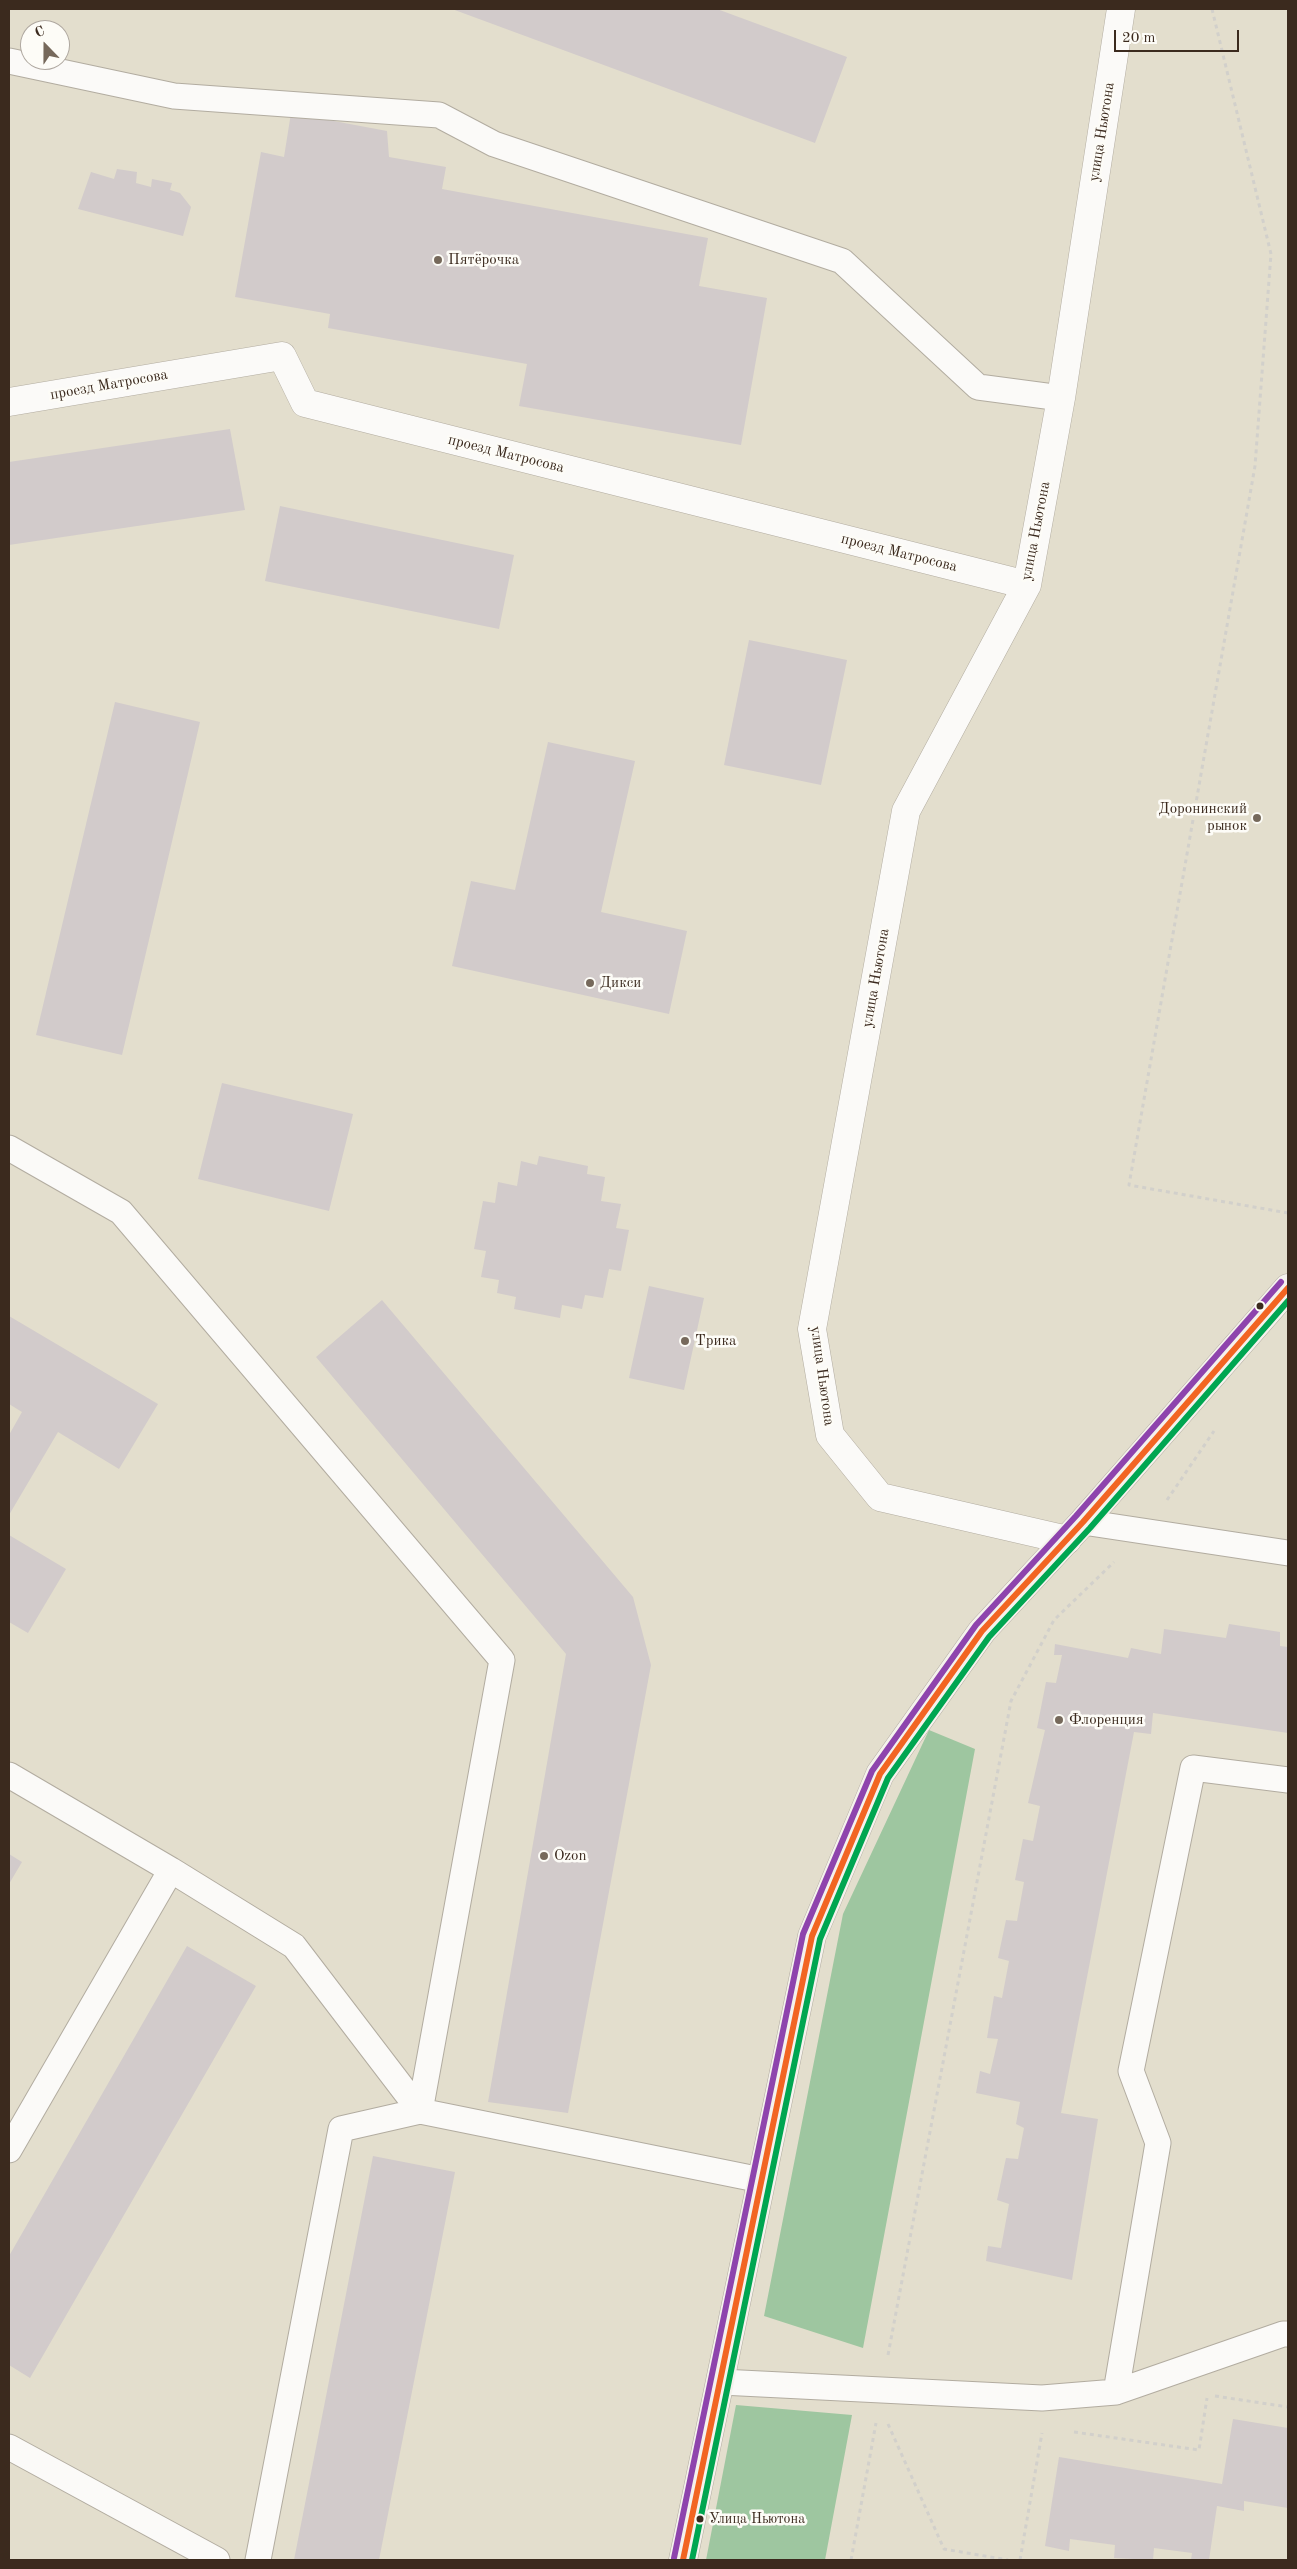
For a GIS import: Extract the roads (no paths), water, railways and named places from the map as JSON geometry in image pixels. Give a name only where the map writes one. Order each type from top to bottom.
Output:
[{"type":"main road","points":[[684,2560],[812,1936],[880,1774],[982,1631],[1075,1531],[1288,1288]]},
{"type":"street","name":"улица Ньютона","points":[[1075,1531],[880,1497],[830,1435],[812,1329],[906,811],[1026,585],[1061,398],[1121,9]]},
{"type":"street","name":"проезд Матросова","points":[[9,402],[282,356],[305,403],[1026,585]]},
{"type":"lane","points":[[9,61],[174,96],[439,115],[494,144],[842,261],[978,387],[1061,398]]},
{"type":"lane","points":[[9,1148],[121,1212],[502,1660],[420,2111]]},
{"type":"lane","points":[[1075,1531],[1146,1531],[1288,1553]]},
{"type":"lane","points":[[1116,2392],[1158,2143],[1131,2071],[1193,1768],[1288,1780]]},
{"type":"lane","points":[[9,1775],[171,1870],[294,1946],[420,2111]]},
{"type":"lane","points":[[9,2150],[171,1870]]},
{"type":"lane","points":[[258,2560],[341,2129],[420,2111],[761,2180]]},
{"type":"lane","points":[[721,2382],[1042,2398],[1116,2392],[1283,2334],[1288,2334]]},
{"type":"lane","points":[[9,2447],[217,2560]]},
{"type":"place","name":"Пятёрочка","points":[[438,260]]},
{"type":"place","name":"Доронинский рынок","points":[[1257,818]]},
{"type":"place","name":"Дикси","points":[[590,983]]},
{"type":"place","name":"Трика","points":[[685,1341]]},
{"type":"place","name":"Флоренция","points":[[1059,1720]]},
{"type":"place","name":"Ozon","points":[[544,1856]]},
{"type":"place","name":"Улица Ньютона","points":[[700,2519]]}]
